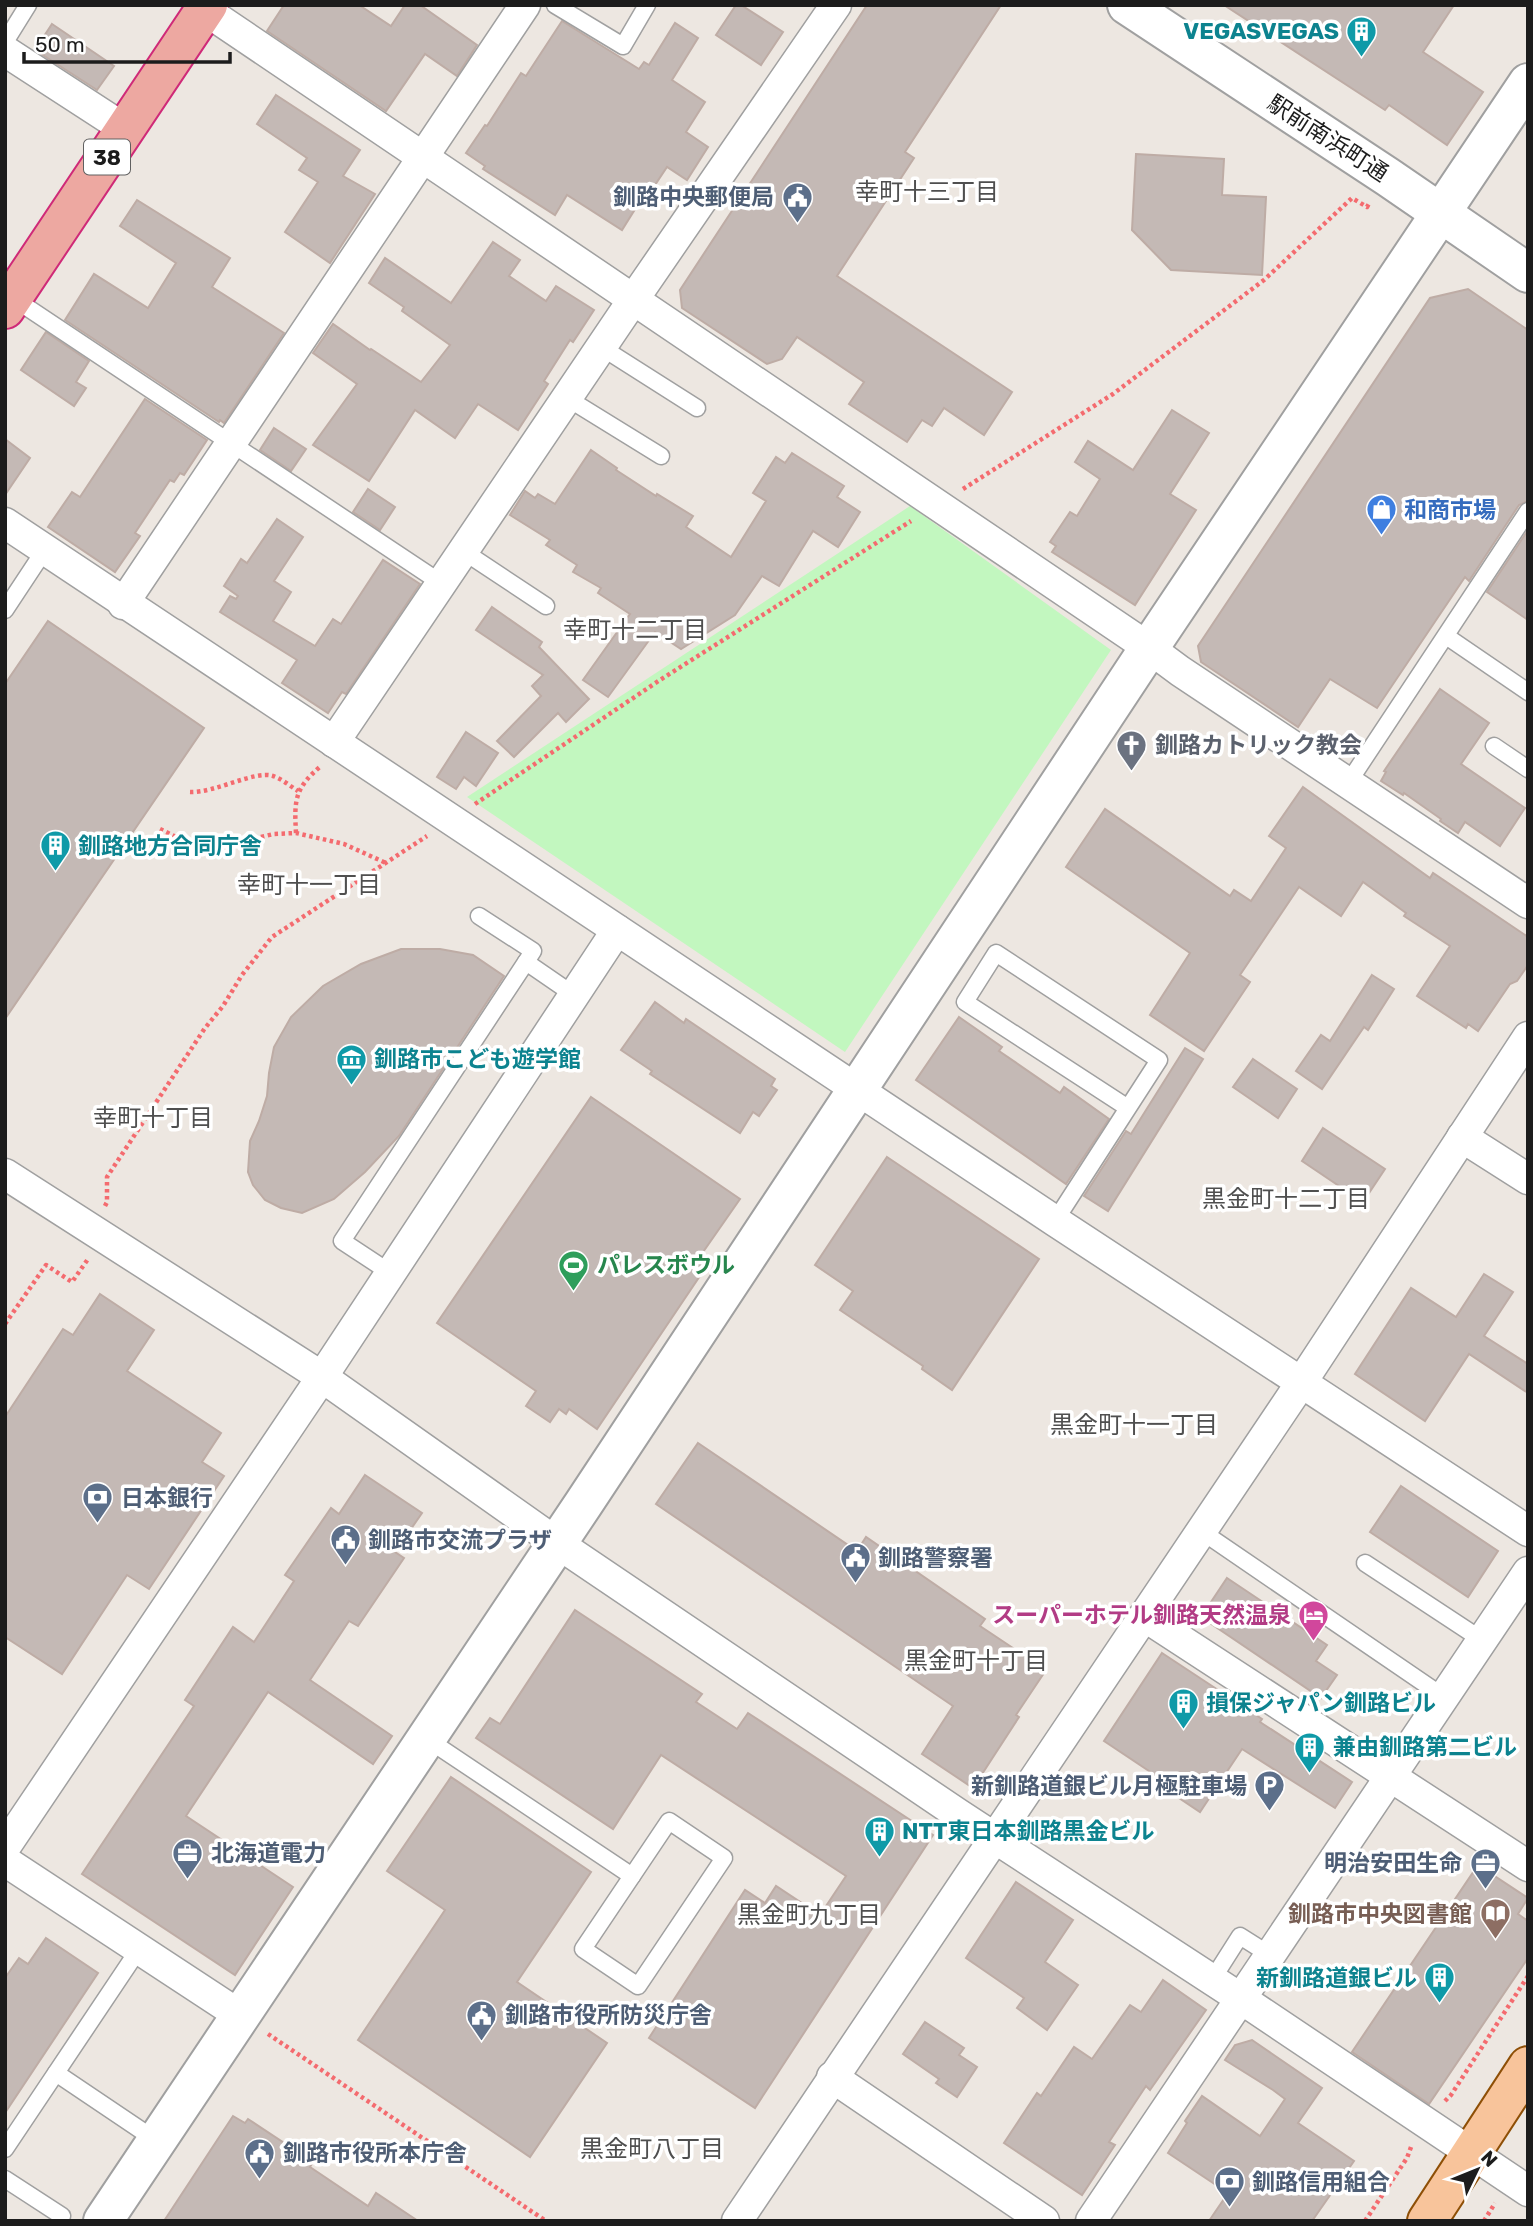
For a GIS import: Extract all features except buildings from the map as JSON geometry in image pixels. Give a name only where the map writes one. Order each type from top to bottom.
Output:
[{"type":"highway","name":"38","points":[[9,304],[207,8]]},
{"type":"main road","points":[[1427,2221],[1528,2066]]},
{"type":"street","points":[[123,604],[525,5]]},
{"type":"street","points":[[339,745],[441,583],[836,5]]},
{"type":"street","name":"駅前南浜町通","points":[[1127,5],[1528,273]]},
{"type":"street","points":[[207,8],[422,158],[1528,904]]},
{"type":"street","points":[[5,51],[125,130]]},
{"type":"street","points":[[103,2221],[558,1543],[1149,648],[1528,83]]},
{"type":"street","points":[[5,523],[123,604],[1055,1221],[1528,1531]]},
{"type":"street","points":[[5,1847],[617,930]]},
{"type":"street","points":[[737,2221],[1301,1383],[1528,1037]]},
{"type":"street","points":[[1462,1137],[1528,1179]]},
{"type":"street","points":[[5,1174],[321,1377],[558,1543],[994,1838],[1240,1998],[1528,2191]]},
{"type":"street","points":[[1091,2221],[1528,1572]]},
{"type":"street","points":[[1144,1616],[1528,1866]]},
{"type":"street","points":[[5,1861],[241,2016]]},
{"type":"street","points":[[832,2077],[1044,2221]]},
{"type":"lane","points":[[5,42],[28,5]]},
{"type":"lane","points":[[555,5],[623,46],[648,5]]},
{"type":"lane","points":[[9,304],[231,442],[441,583]]},
{"type":"lane","points":[[601,347],[698,408]]},
{"type":"lane","points":[[567,398],[661,456]]},
{"type":"lane","points":[[1348,783],[1528,511]]},
{"type":"lane","points":[[5,610],[44,551]]},
{"type":"lane","points":[[463,551],[546,606]]},
{"type":"lane","points":[[1446,636],[1528,692]]},
{"type":"lane","points":[[1494,746],[1528,769]]},
{"type":"lane","points":[[389,1272],[342,1241],[533,951],[479,916]]},
{"type":"lane","points":[[1055,1221],[1128,1108],[1159,1060],[996,953],[965,1002],[1128,1108]]},
{"type":"lane","points":[[526,962],[574,995]]},
{"type":"lane","points":[[1201,1531],[1444,1697]]},
{"type":"lane","points":[[1365,1563],[1482,1640]]},
{"type":"lane","points":[[426,1740],[632,1876]]},
{"type":"lane","points":[[669,1821],[724,1858],[638,1986],[583,1949],[632,1876],[669,1821]]},
{"type":"lane","points":[[1212,1980],[1240,1936],[1270,1955]]},
{"type":"lane","points":[[5,2149],[139,1949]]},
{"type":"lane","points":[[56,2073],[157,2141]]},
{"type":"lane","points":[[5,2179],[62,2217]]},
{"type":"path","points":[[5,1324],[46,1265],[72,1282],[115,1221],[101,1214],[107,1202],[107,1177],[242,975],[272,937],[451,821],[660,680],[1113,394],[1264,280],[1352,198],[1367,207],[1377,193]]},
{"type":"path","points":[[296,833],[298,791],[339,745]]},
{"type":"path","points":[[190,792],[201,792],[258,776],[272,775],[298,791]]},
{"type":"path","points":[[160,829],[178,838],[212,846],[274,834],[296,833],[344,844],[386,863]]},
{"type":"path","points":[[1437,2109],[1451,2095],[1528,1976]]},
{"type":"path","points":[[241,2016],[546,2221]]},
{"type":"path","points":[[1366,2221],[1407,2158],[1413,2140]]},
{"type":"green space","points":[[910,506],[1111,650],[845,1052],[467,797]]},
{"type":"place","name":"VEGASVEGAS","points":[[1362,58]]},
{"type":"place","name":"釧路中央郵便局","points":[[797,224]]},
{"type":"place","name":"和商市場","points":[[1381,537]]},
{"type":"place","name":"釧路カトリック教会","points":[[1132,772]]},
{"type":"place","name":"釧路地方合同庁舎","points":[[55,873]]},
{"type":"place","name":"釧路市こども遊学館","points":[[351,1086]]},
{"type":"place","name":"パレスボウル","points":[[574,1292]]},
{"type":"place","name":"日本銀行","points":[[98,1525]]},
{"type":"place","name":"釧路市交流プラザ","points":[[345,1567]]},
{"type":"place","name":"釧路警察署","points":[[855,1585]]},
{"type":"place","name":"スーパーホテル釧路天然温泉","points":[[1314,1642]]},
{"type":"place","name":"損保ジャパン釧路ビル","points":[[1183,1730]]},
{"type":"place","name":"兼由釧路第二ビル","points":[[1310,1774]]},
{"type":"place","name":"新釧路道銀ビル月極駐車場","points":[[1270,1813]]},
{"type":"place","name":"NTT東日本釧路黒金ビル","points":[[879,1858]]},
{"type":"place","name":"北海道電力","points":[[188,1880]]},
{"type":"place","name":"明治安田生命","points":[[1485,1890]]},
{"type":"place","name":"釧路市中央図書館","points":[[1495,1941]]},
{"type":"place","name":"新釧路道銀ビル","points":[[1440,2005]]},
{"type":"place","name":"釧路市役所防災庁舎","points":[[482,2042]]},
{"type":"place","name":"釧路市役所本庁舎","points":[[260,2180]]},
{"type":"place","name":"釧路信用組合","points":[[1229,2209]]},
{"type":"district","name":"幸町十三丁目","points":[[927,192]]},
{"type":"district","name":"幸町十二丁目","points":[[635,630]]},
{"type":"district","name":"幸町十一丁目","points":[[309,885]]},
{"type":"district","name":"幸町十丁目","points":[[153,1118]]},
{"type":"district","name":"黒金町十二丁目","points":[[1286,1199]]},
{"type":"district","name":"黒金町十一丁目","points":[[1134,1425]]},
{"type":"district","name":"黒金町十丁目","points":[[976,1661]]},
{"type":"district","name":"黒金町九丁目","points":[[809,1915]]},
{"type":"district","name":"黒金町八丁目","points":[[652,2149]]}]
